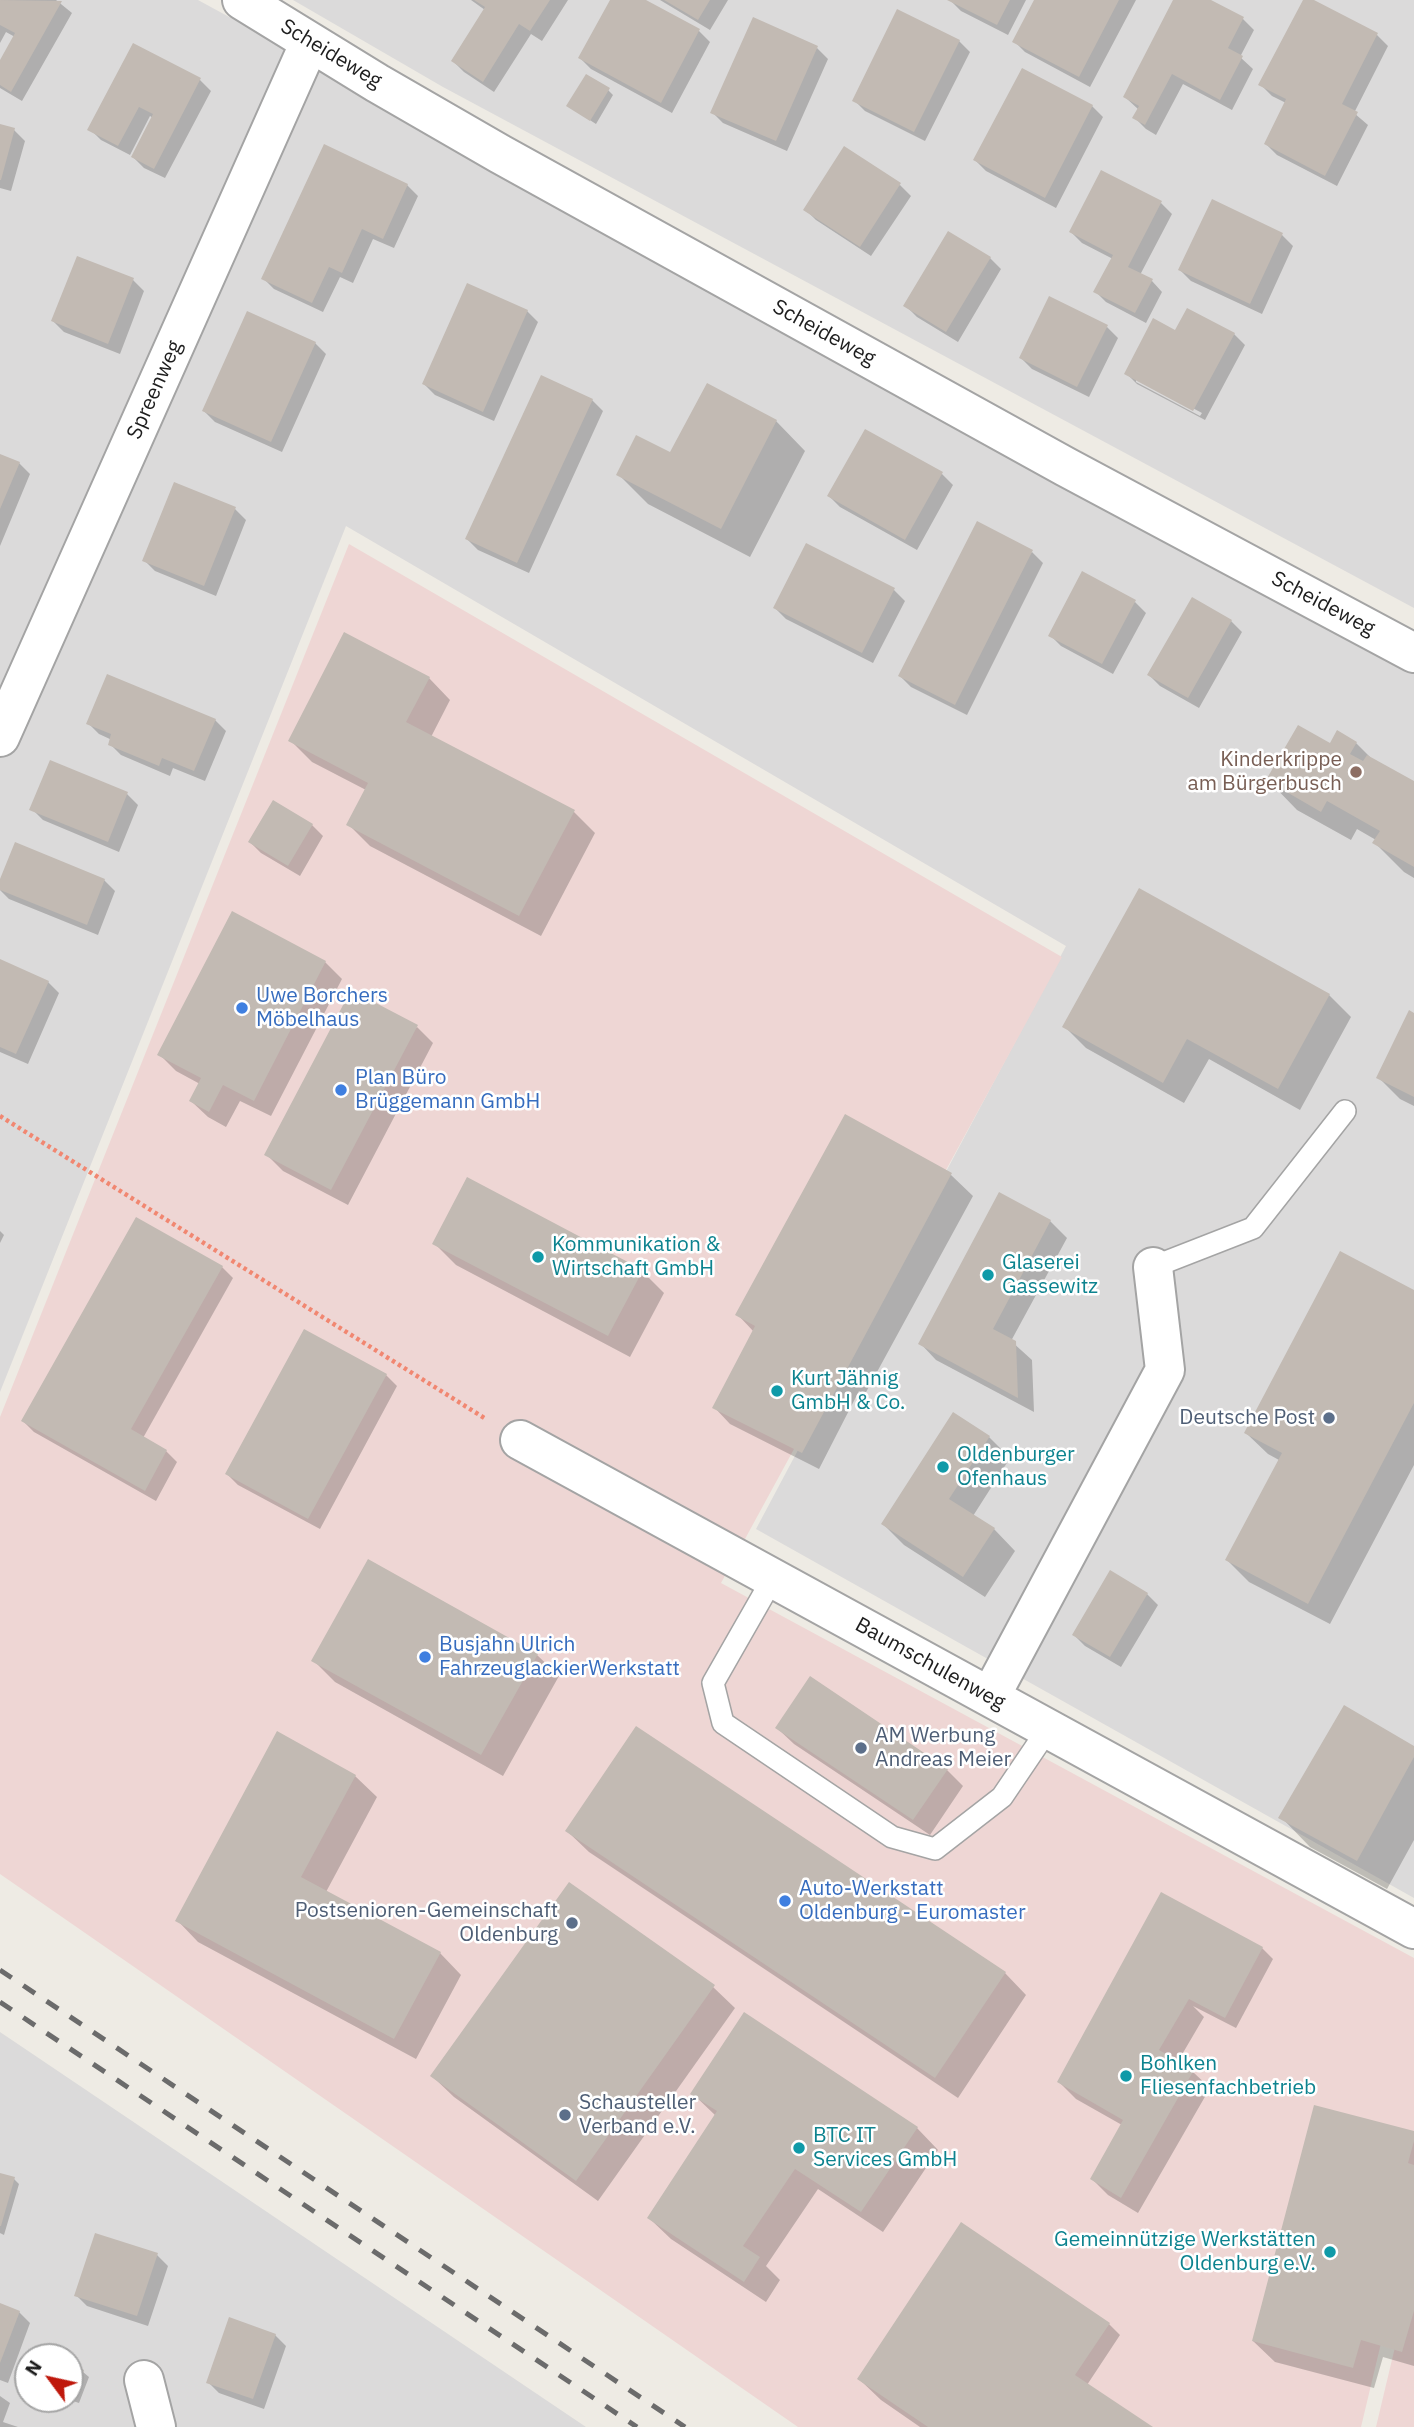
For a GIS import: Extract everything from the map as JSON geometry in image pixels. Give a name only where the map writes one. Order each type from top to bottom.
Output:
[{"type":"street","name":"Scheideweg","points":[[242,0],[500,154],[634,229],[1066,467],[1414,653]]},
{"type":"street","name":"Spreenweg","points":[[0,737],[310,42]]},
{"type":"street","points":[[990,1697],[1165,1370],[1153,1267]]},
{"type":"street","name":"Baumschulenweg","points":[[520,1440],[1414,1929]]},
{"type":"street","points":[[144,2380],[156,2427]]},
{"type":"lane","points":[[1153,1267],[1253,1228],[1345,1111]]},
{"type":"lane","points":[[773,1578],[713,1683],[723,1723],[892,1837],[935,1849],[1002,1797],[1048,1729]]},
{"type":"path","points":[[0,1116],[520,1440]]},
{"type":"shaded area","points":[[0,0],[198,0],[1414,663],[1414,1898],[756,1529],[1066,946],[346,526],[0,1392]]},
{"type":"shaded area","points":[[293,0],[1414,0],[1414,608],[443,87]]},
{"type":"shaded area","points":[[349,544],[1062,957],[721,1583],[1414,1958],[1414,2205],[1361,2427],[798,2427],[0,1874],[0,1417]]},
{"type":"shaded area","points":[[0,2032],[586,2427],[0,2427]]},
{"type":"shaded area","points":[[1414,2267],[1414,2427],[1376,2427]]},
{"type":"building","points":[[0,0],[62,1],[11,92],[0,85],[0,60],[15,33],[0,25]]},
{"type":"building","points":[[474,0],[550,0],[530,31],[519,24],[483,82],[451,61],[485,7]]},
{"type":"building","points":[[610,0],[646,0],[700,29],[661,103],[578,58]]},
{"type":"building","points":[[664,0],[710,0],[698,20]]},
{"type":"building","points":[[947,0],[1010,0],[997,25]]},
{"type":"building","points":[[1034,0],[1119,0],[1079,77],[1012,42]]},
{"type":"building","points":[[1173,0],[1211,0],[1244,17],[1228,48],[1243,56],[1220,100],[1172,74],[1145,125],[1132,118],[1139,106],[1123,97]]},
{"type":"building","points":[[1303,0],[1314,0],[1378,33],[1342,104],[1358,112],[1325,176],[1264,144],[1286,99],[1258,85]]},
{"type":"building","points":[[897,9],[960,40],[914,132],[852,101]]},
{"type":"building","points":[[753,17],[818,46],[776,141],[710,113]]},
{"type":"building","points":[[133,43],[201,78],[154,169],[131,157],[153,114],[139,107],[118,146],[87,130]]},
{"type":"building","points":[[1022,68],[1093,105],[1045,198],[973,160]]},
{"type":"building","points":[[586,74],[610,88],[590,121],[566,106]]},
{"type":"building","points":[[0,124],[15,128],[1,180],[0,180]]},
{"type":"building","points":[[324,144],[408,184],[383,239],[362,229],[342,273],[329,267],[312,303],[261,279]]},
{"type":"building","points":[[844,146],[901,183],[860,247],[803,210]]},
{"type":"building","points":[[1101,170],[1162,201],[1128,267],[1153,279],[1135,313],[1093,292],[1113,255],[1069,232]]},
{"type":"building","points":[[1212,199],[1283,233],[1250,304],[1178,270]]},
{"type":"building","points":[[948,231],[991,257],[946,332],[903,306]]},
{"type":"building","points":[[77,256],[134,278],[108,344],[51,321]]},
{"type":"building","points":[[467,283],[528,310],[483,412],[422,384]]},
{"type":"building","points":[[1049,296],[1108,325],[1077,387],[1019,358]]},
{"type":"building","points":[[1187,308],[1235,333],[1193,411],[1124,374],[1153,318],[1175,330]]},
{"type":"building","points":[[247,311],[316,342],[271,442],[202,411]]},
{"type":"building","points":[[541,375],[593,399],[517,563],[465,539]]},
{"type":"building","points":[[707,383],[777,420],[721,529],[616,475],[636,435],[670,452]]},
{"type":"building","points":[[865,429],[943,472],[905,540],[827,496]]},
{"type":"building","points":[[0,454],[20,462],[0,509]]},
{"type":"building","points":[[174,482],[236,507],[204,586],[142,561]]},
{"type":"building","points":[[977,521],[1033,550],[955,705],[898,676]]},
{"type":"building","points":[[806,543],[895,588],[862,653],[773,608]]},
{"type":"building","points":[[1082,571],[1136,600],[1102,664],[1048,636]]},
{"type":"building","points":[[1192,597],[1232,620],[1188,698],[1147,675]]},
{"type":"building","points":[[344,632],[430,677],[406,722],[575,810],[519,916],[346,825],[368,783],[288,741]]},
{"type":"building","points":[[107,674],[216,719],[194,771],[162,758],[159,766],[108,745],[111,734],[86,724]]},
{"type":"building","points":[[1298,725],[1330,743],[1337,730],[1357,742],[1350,754],[1363,761],[1367,755],[1414,781],[1414,867],[1372,843],[1380,831],[1327,801],[1321,812],[1266,780]]},
{"type":"building","points":[[50,760],[128,792],[108,842],[29,810]]},
{"type":"building","points":[[273,800],[313,824],[288,866],[248,842]]},
{"type":"building","points":[[15,842],[105,879],[87,925],[0,890],[0,879]]},
{"type":"building","points":[[1139,888],[1330,994],[1278,1089],[1187,1039],[1163,1083],[1062,1027]]},
{"type":"building","name":"Uwe Borchers Möbelhaus","points":[[232,911],[326,961],[254,1101],[223,1085],[209,1112],[189,1101],[201,1078],[157,1055]]},
{"type":"building","points":[[0,959],[49,981],[16,1054],[0,1047]]},
{"type":"building","name":"Plan Büro Brüggemann GmbH","points":[[351,990],[418,1025],[331,1190],[264,1155]]},
{"type":"building","points":[[1409,1010],[1414,1013],[1414,1097],[1376,1078]]},
{"type":"building","points":[[845,1114],[952,1173],[802,1453],[712,1408],[755,1326],[735,1315]]},
{"type":"building","name":"Kommunikation & Wirtschaft GmbH","points":[[467,1177],[643,1270],[608,1336],[432,1244]]},
{"type":"building","name":"Glaserei Gassewitz","points":[[999,1192],[1051,1220],[993,1329],[1016,1341],[1018,1398],[918,1344]]},
{"type":"building","points":[[136,1217],[223,1266],[131,1429],[167,1450],[145,1491],[21,1421]]},
{"type":"building","name":"Deutsche Post","points":[[1340,1251],[1414,1290],[1414,1403],[1308,1604],[1225,1560],[1282,1453],[1244,1433]]},
{"type":"building","points":[[304,1329],[387,1374],[308,1519],[225,1474]]},
{"type":"building","name":"Oldenburger Ofenhaus","points":[[953,1412],[990,1436],[949,1499],[995,1528],[963,1577],[881,1524]]},
{"type":"building","name":"Busjahn Ulrich FahrzeuglackierWerkstatt","points":[[368,1559],[538,1654],[481,1755],[311,1661]]},
{"type":"building","points":[[1110,1570],[1148,1593],[1110,1657],[1072,1635]]},
{"type":"building","name":"AM Werbung Andreas Meier","points":[[810,1676],[948,1769],[913,1820],[775,1728]]},
{"type":"building","points":[[1344,1705],[1414,1746],[1414,1757],[1357,1861],[1278,1818]]},
{"type":"building","name":"Auto-Werkstatt Oldenburg - Euromaster","points":[[636,1726],[1006,1972],[935,2078],[565,1831]]},
{"type":"building","points":[[277,1731],[356,1775],[301,1877],[441,1952],[394,2039],[175,1921]]},
{"type":"building","points":[[569,1882],[715,1985],[576,2181],[430,2076]]},
{"type":"building","name":"Bohlken Fliesenfachbetrieb","points":[[1161,1892],[1263,1947],[1225,2018],[1189,1999],[1159,2050],[1194,2070],[1121,2198],[1090,2179],[1123,2120],[1057,2082]]},
{"type":"building","name":"BTC IT Services GmbH","points":[[744,2012],[918,2127],[861,2212],[795,2169],[743,2246],[760,2257],[744,2282],[647,2218],[717,2111],[690,2094]]},
{"type":"building","name":"Gemeinnützige Werkstätten Oldenburg e.V.","points":[[1314,2105],[1414,2131],[1408,2163],[1414,2165],[1414,2311],[1402,2352],[1361,2340],[1353,2368],[1252,2341]]},
{"type":"building","points":[[0,2173],[15,2177],[1,2226],[0,2226]]},
{"type":"building","points":[[961,2222],[1110,2323],[1075,2375],[1153,2427],[928,2427],[857,2379]]},
{"type":"building","points":[[95,2233],[158,2253],[137,2316],[74,2296]]},
{"type":"building","points":[[0,2303],[20,2311],[0,2363]]},
{"type":"building","points":[[229,2317],[276,2334],[253,2399],[206,2383]]},
{"type":"railway","points":[[0,1970],[685,2427]]},
{"type":"railway","points":[[0,2002],[637,2427]]},
{"type":"place","name":"Kinderkrippe am Bürgerbusch","points":[[1356,772]]},
{"type":"place","name":"Uwe Borchers Möbelhaus","points":[[242,1008]]},
{"type":"place","name":"Plan Büro Brüggemann GmbH","points":[[341,1090]]},
{"type":"place","name":"Kommunikation & Wirtschaft GmbH","points":[[538,1257]]},
{"type":"place","name":"Glaserei Gassewitz","points":[[988,1275]]},
{"type":"place","name":"Kurt Jähnig GmbH & Co.","points":[[777,1391]]},
{"type":"place","name":"Deutsche Post","points":[[1329,1418]]},
{"type":"place","name":"Oldenburger Ofenhaus","points":[[943,1467]]},
{"type":"place","name":"Busjahn Ulrich FahrzeuglackierWerkstatt","points":[[425,1657]]},
{"type":"place","name":"AM Werbung Andreas Meier","points":[[861,1748]]},
{"type":"place","name":"Auto-Werkstatt Oldenburg - Euromaster","points":[[785,1901]]},
{"type":"place","name":"Postsenioren-Gemeinschaft Oldenburg","points":[[572,1923]]},
{"type":"place","name":"Bohlken Fliesenfachbetrieb","points":[[1126,2076]]},
{"type":"place","name":"Schausteller Verband e.V.","points":[[565,2115]]},
{"type":"place","name":"BTC IT Services GmbH","points":[[799,2148]]},
{"type":"place","name":"Gemeinnützige Werkstätten Oldenburg e.V.","points":[[1330,2252]]}]
